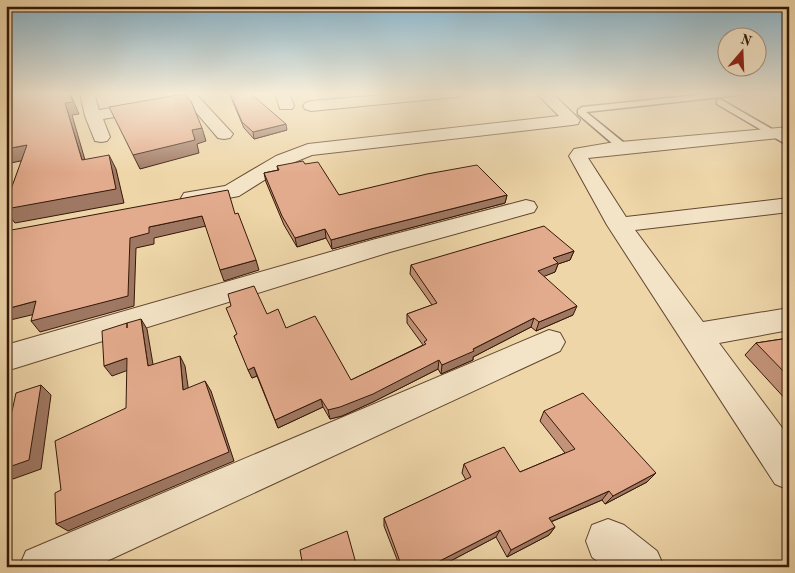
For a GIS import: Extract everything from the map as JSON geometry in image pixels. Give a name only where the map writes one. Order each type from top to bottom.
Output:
[{"type":"street","points":[[94,120],[101,137]]},
{"type":"street","points":[[211,120],[224,134]]},
{"type":"street","points":[[172,202],[231,191],[283,160],[308,150],[572,120]]},
{"type":"street","points":[[781,133],[624,148],[581,153],[578,156],[619,226],[789,470]]},
{"type":"street","points":[[619,226],[789,204]]},
{"type":"street","points":[[6,358],[381,246],[526,208]]},
{"type":"street","points":[[695,335],[789,319]]},
{"type":"street","points":[[42,567],[549,342]]},
{"type":"lane","points":[[589,120],[624,148]]},
{"type":"lane","points":[[755,120],[781,133],[789,143]]},
{"type":"building","points":[[6,120],[70,120],[82,160],[109,155],[116,189],[6,209],[6,203],[27,145],[6,149]]},
{"type":"building","points":[[115,120],[199,120],[202,128],[192,130],[195,140],[133,155]]},
{"type":"building","points":[[241,120],[281,120],[286,124],[253,132]]},
{"type":"building","points":[[303,161],[305,164],[318,162],[339,195],[427,174],[477,165],[507,195],[331,240],[325,229],[295,238],[282,216],[264,173],[279,170],[277,166]]},
{"type":"building","points":[[228,190],[235,214],[238,213],[256,260],[220,270],[202,216],[149,227],[149,233],[130,238],[128,296],[31,321],[36,301],[6,309],[6,231]]},
{"type":"building","points":[[544,226],[574,251],[553,258],[558,263],[538,271],[577,306],[539,322],[534,318],[473,349],[474,351],[442,365],[439,360],[373,394],[340,407],[328,410],[321,399],[275,420],[254,367],[248,370],[234,336],[237,334],[226,308],[231,306],[228,294],[254,286],[267,314],[278,309],[286,328],[315,316],[351,380],[426,344],[424,342],[427,340],[407,314],[437,303],[411,265]]},
{"type":"building","points":[[141,319],[148,366],[180,356],[183,390],[205,381],[229,452],[56,524],[55,493],[61,490],[55,441],[126,408],[127,358],[104,366],[102,331]]},
{"type":"building","points":[[789,338],[789,377],[756,343]]},
{"type":"building","points":[[41,385],[29,460],[6,468],[6,439],[16,393]]},
{"type":"building","points":[[583,393],[656,473],[613,496],[609,491],[549,518],[555,527],[511,550],[500,530],[428,567],[402,567],[384,518],[471,477],[464,464],[504,447],[520,472],[575,449],[544,411]]},
{"type":"building","points":[[347,531],[357,567],[303,567],[300,550]]},
{"type":"building","points":[[582,562],[587,567],[579,567]]}]
